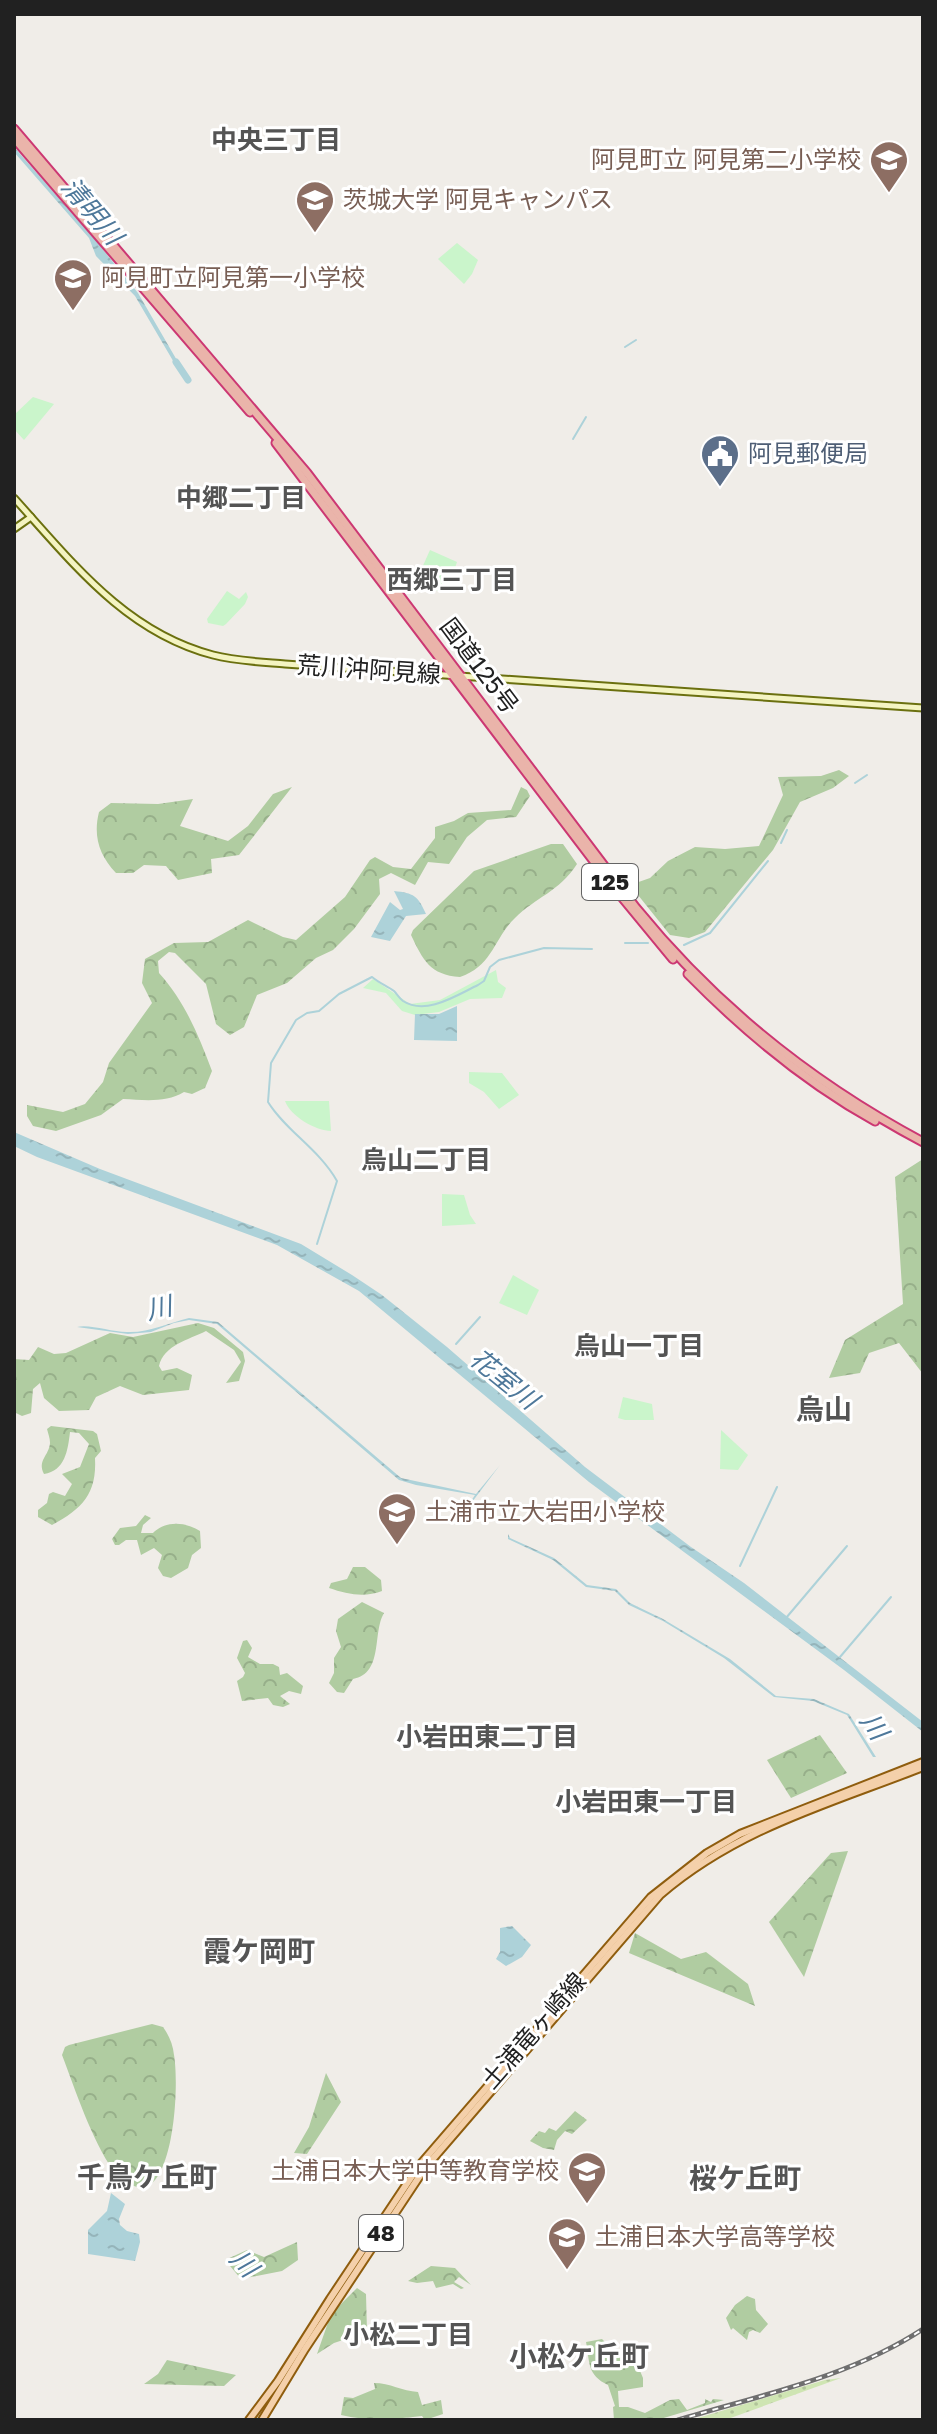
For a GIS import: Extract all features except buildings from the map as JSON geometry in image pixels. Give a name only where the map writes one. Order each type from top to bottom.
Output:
[{"type":"highway","name":"国道125号","points":[[14,129],[307,473],[626,902],[702,989],[797,1071],[857,1110],[923,1144]]},
{"type":"highway","name":"国道125号","points":[[14,138],[265,429],[458,676]]},
{"type":"main road","name":"荒川沖阿見線","points":[[14,498],[110,600],[142,624],[178,643],[214,655],[245,661],[923,708]]},
{"type":"main road","points":[[14,529],[31,517]]},
{"type":"main road","name":"土浦竜ヶ崎線","points":[[249,2420],[278,2381],[418,2167],[651,1897],[691,1864],[740,1834],[923,1765]]},
{"type":"main road","name":"土浦竜ヶ崎線","points":[[262,2420],[305,2349],[425,2168],[660,1895],[699,1864],[743,1838],[923,1765]]},
{"type":"green space","points":[[457,243],[478,260],[464,284],[438,259]]},
{"type":"green space","points":[[33,397],[54,404],[24,440],[14,429],[14,415]]},
{"type":"green space","points":[[430,550],[457,562],[451,580],[437,591],[421,570]]},
{"type":"green space","points":[[227,591],[239,599],[246,592],[248,597],[245,604],[223,626],[208,623],[207,619]]},
{"type":"green space","points":[[839,770],[849,776],[833,788],[800,802],[773,850],[705,932],[689,938],[670,935],[630,885],[650,878],[668,861],[695,847],[725,849],[759,846],[783,795],[778,777],[821,776]]},
{"type":"green space","points":[[292,787],[239,855],[211,859],[212,873],[178,880],[166,866],[144,865],[133,873],[116,873],[99,845],[99,812],[111,803],[158,804],[193,799],[180,826],[228,841],[248,826],[273,794]]},
{"type":"green space","points":[[521,787],[530,796],[516,817],[487,820],[467,837],[449,864],[428,862],[415,885],[391,873],[379,879],[380,894],[354,929],[333,950],[316,958],[287,983],[257,995],[244,1027],[230,1035],[216,1024],[206,984],[175,953],[169,952],[158,961],[159,973],[190,1019],[212,1071],[205,1088],[192,1094],[184,1092],[162,1099],[123,1099],[101,1115],[56,1131],[33,1126],[27,1116],[27,1105],[63,1112],[85,1104],[103,1082],[109,1063],[152,1003],[142,983],[145,959],[174,943],[208,942],[248,920],[296,940],[345,897],[370,860],[375,857],[393,867],[411,869],[435,838],[435,827],[468,813],[511,810]]},
{"type":"green space","points":[[551,844],[563,844],[577,864],[555,888],[515,918],[480,966],[460,977],[441,973],[429,965],[411,935],[413,930],[474,871]]},
{"type":"green space","points":[[496,970],[498,982],[506,988],[502,998],[470,999],[439,1012],[415,1015],[402,1011],[386,993],[363,988],[373,979],[410,1004],[440,1000]]},
{"type":"green space","points":[[469,1072],[502,1073],[519,1095],[499,1109],[484,1092],[469,1083]]},
{"type":"green space","points":[[285,1101],[329,1101],[331,1131],[304,1122]]},
{"type":"green space","points":[[923,1159],[923,1374],[899,1343],[869,1353],[860,1373],[829,1378],[845,1340],[903,1304],[895,1177]]},
{"type":"green space","points":[[442,1194],[464,1195],[476,1224],[442,1226]]},
{"type":"green space","points":[[513,1275],[539,1290],[527,1315],[499,1303]]},
{"type":"green space","points":[[198,1323],[214,1328],[243,1352],[245,1361],[239,1381],[226,1383],[241,1362],[234,1350],[206,1331],[171,1348],[159,1366],[162,1371],[177,1368],[192,1375],[189,1390],[143,1395],[120,1386],[96,1397],[89,1410],[59,1411],[44,1398],[40,1383],[33,1389],[31,1413],[22,1416],[14,1412],[14,1359],[29,1360],[38,1347],[54,1354],[66,1353],[110,1333],[133,1337]]},
{"type":"green space","points":[[623,1397],[652,1404],[654,1420],[618,1418]]},
{"type":"green space","points":[[51,1426],[93,1431],[97,1434],[101,1451],[95,1458],[93,1481],[86,1499],[72,1513],[52,1525],[38,1517],[38,1510],[47,1503],[49,1494],[53,1492],[65,1496],[72,1484],[62,1474],[80,1467],[89,1444],[79,1433],[70,1432],[61,1464],[44,1474],[42,1465],[50,1443],[47,1429]]},
{"type":"green space","points":[[721,1430],[748,1455],[738,1470],[720,1469]]},
{"type":"green space","points":[[145,1515],[151,1518],[143,1525],[141,1533],[153,1533],[164,1526],[176,1524],[200,1531],[201,1548],[192,1555],[188,1568],[171,1578],[163,1576],[158,1568],[162,1555],[154,1548],[141,1555],[137,1540],[126,1540],[115,1545],[112,1539],[120,1528],[136,1526]]},
{"type":"green space","points":[[353,1567],[365,1567],[381,1580],[382,1591],[356,1594],[329,1588],[331,1583],[347,1579]]},
{"type":"green space","points":[[362,1602],[384,1613],[376,1651],[369,1669],[353,1679],[344,1693],[337,1692],[329,1683],[334,1673],[334,1658],[341,1647],[336,1631],[338,1619]]},
{"type":"green space","points":[[247,1640],[252,1648],[248,1657],[260,1664],[279,1667],[280,1675],[287,1673],[303,1686],[301,1694],[289,1691],[280,1696],[290,1704],[283,1707],[273,1705],[268,1698],[242,1701],[237,1681],[245,1673],[237,1658],[243,1641]]},
{"type":"green space","points":[[820,1735],[847,1773],[791,1798],[767,1760]]},
{"type":"green space","points":[[848,1851],[804,1977],[769,1922],[831,1853]]},
{"type":"green space","points":[[635,1933],[681,1959],[706,1952],[748,1984],[755,2006],[629,1953]]},
{"type":"green space","points":[[152,2024],[163,2027],[173,2048],[175,2107],[162,2167],[154,2181],[144,2188],[123,2180],[105,2158],[84,2114],[62,2055],[69,2045]]},
{"type":"green space","points":[[326,2073],[341,2102],[307,2154],[294,2153],[309,2127]]},
{"type":"green space","points":[[575,2111],[587,2120],[572,2134],[565,2131],[557,2140],[554,2150],[530,2141],[539,2131],[545,2133],[549,2128],[556,2131]]},
{"type":"green space","points":[[297,2242],[298,2260],[282,2271],[241,2279],[225,2260],[247,2250],[264,2257]]},
{"type":"green space","points":[[431,2266],[455,2268],[471,2285],[459,2277],[454,2282],[464,2288],[461,2289],[453,2284],[436,2288],[433,2281],[408,2281]]},
{"type":"green space","points":[[357,2288],[366,2294],[367,2332],[334,2343],[317,2354],[331,2314]]},
{"type":"green space","points":[[747,2296],[755,2299],[756,2310],[768,2324],[760,2333],[749,2332],[747,2340],[733,2328],[731,2330],[726,2318],[735,2305]]},
{"type":"green space","points":[[602,2339],[613,2350],[633,2354],[643,2378],[643,2387],[618,2391],[619,2407],[645,2413],[670,2400],[679,2399],[687,2410],[705,2403],[705,2399],[711,2402],[713,2399],[724,2400],[657,2420],[614,2420],[615,2406],[608,2385],[593,2373],[586,2342]]},
{"type":"green space","points":[[167,2360],[236,2375],[224,2386],[144,2384],[158,2374]]},
{"type":"green space","points":[[841,2378],[725,2420],[691,2420],[825,2380]]},
{"type":"green space","points":[[374,2383],[418,2392],[422,2405],[441,2400],[443,2414],[425,2420],[422,2416],[372,2419],[341,2415],[344,2397],[353,2398],[375,2389]]},
{"type":"water","points":[[14,147],[138,293],[182,369],[179,371],[135,296],[96,256],[89,238],[14,152]]},
{"type":"water","points":[[394,891],[414,896],[426,914],[406,916],[390,941],[371,937],[390,902],[403,909]]},
{"type":"water","points":[[457,1006],[457,1041],[414,1040],[415,1014],[439,1014]]},
{"type":"water","points":[[14,1132],[100,1169],[301,1244],[352,1275],[447,1347],[585,1467],[744,1583],[923,1722],[923,1732],[589,1482],[359,1291],[277,1245],[37,1157],[14,1146]]},
{"type":"water","points":[[189,1318],[218,1322],[401,1478],[476,1494],[500,1465],[460,1518],[475,1495],[399,1480],[217,1324],[189,1320],[151,1332],[128,1334],[77,1327],[135,1332]]},
{"type":"water","points":[[508,1534],[510,1538],[554,1558],[587,1585],[616,1589],[630,1603],[663,1619],[730,1659],[776,1696],[814,1699],[849,1714],[876,1757],[873,1757],[847,1715],[813,1701],[774,1697],[724,1658],[663,1621],[629,1605],[615,1591],[586,1587],[553,1560],[508,1539]]},
{"type":"water","points":[[512,1926],[531,1945],[522,1957],[506,1966],[496,1959],[500,1952],[500,1928]]},
{"type":"water","points":[[111,2193],[125,2204],[120,2225],[127,2231],[139,2234],[135,2261],[88,2254],[88,2230],[107,2211]]},
{"type":"waterway","points":[[625,347],[636,340]]},
{"type":"waterway","name":"清明川","points":[[176,362],[188,380]]},
{"type":"waterway","points":[[573,439],[586,417]]},
{"type":"waterway","points":[[855,783],[867,775]]},
{"type":"waterway","points":[[781,843],[787,830]]},
{"type":"waterway","points":[[684,945],[710,933],[768,861]]},
{"type":"waterway","points":[[625,943],[648,943]]},
{"type":"waterway","points":[[317,1244],[337,1181],[321,1159],[268,1102],[271,1063],[296,1020],[307,1013],[319,1011],[339,994],[372,977],[403,1001],[412,1005],[431,1005],[478,985],[499,960],[544,948],[592,949]]},
{"type":"waterway","points":[[456,1344],[480,1317]]},
{"type":"waterway","points":[[740,1566],[777,1487]]},
{"type":"waterway","points":[[458,1523],[461,1515]]},
{"type":"waterway","points":[[786,1618],[847,1546]]},
{"type":"waterway","points":[[840,1657],[891,1597]]},
{"type":"railway","points":[[678,2420],[835,2372],[895,2346],[923,2329]]},
{"type":"place","name":"阿見町立 阿見第二小学校","points":[[889,194]]},
{"type":"place","name":"茨城大学 阿見キャンパス","points":[[315,234]]},
{"type":"place","name":"阿見町立阿見第一小学校","points":[[73,312]]},
{"type":"place","name":"阿見郵便局","points":[[720,488]]},
{"type":"place","name":"土浦市立大岩田小学校","points":[[397,1546]]},
{"type":"place","name":"土浦日本大学中等教育学校","points":[[587,2205]]},
{"type":"place","name":"土浦日本大学高等学校","points":[[567,2271]]},
{"type":"district","name":"中央三丁目","points":[[276,140]]},
{"type":"district","name":"中郷二丁目","points":[[241,498]]},
{"type":"district","name":"西郷三丁目","points":[[452,580]]},
{"type":"district","name":"烏山二丁目","points":[[426,1160]]},
{"type":"district","name":"烏山一丁目","points":[[639,1346]]},
{"type":"district","name":"烏山","points":[[824,1409]]},
{"type":"district","name":"小岩田東二丁目","points":[[487,1737]]},
{"type":"district","name":"小岩田東一丁目","points":[[646,1802]]},
{"type":"district","name":"霞ケ岡町","points":[[259,1951]]},
{"type":"district","name":"千鳥ケ丘町","points":[[147,2177]]},
{"type":"district","name":"桜ケ丘町","points":[[745,2178]]},
{"type":"district","name":"小松二丁目","points":[[408,2335]]},
{"type":"district","name":"小松ケ丘町","points":[[579,2356]]},
{"type":"water label","name":"川","points":[[159,1308]]},
{"type":"water label","name":"花室川","points":[[504,1379]]},
{"type":"water label","name":"川","points":[[874,1726]]},
{"type":"water label","name":"川","points":[[244,2263]]}]
